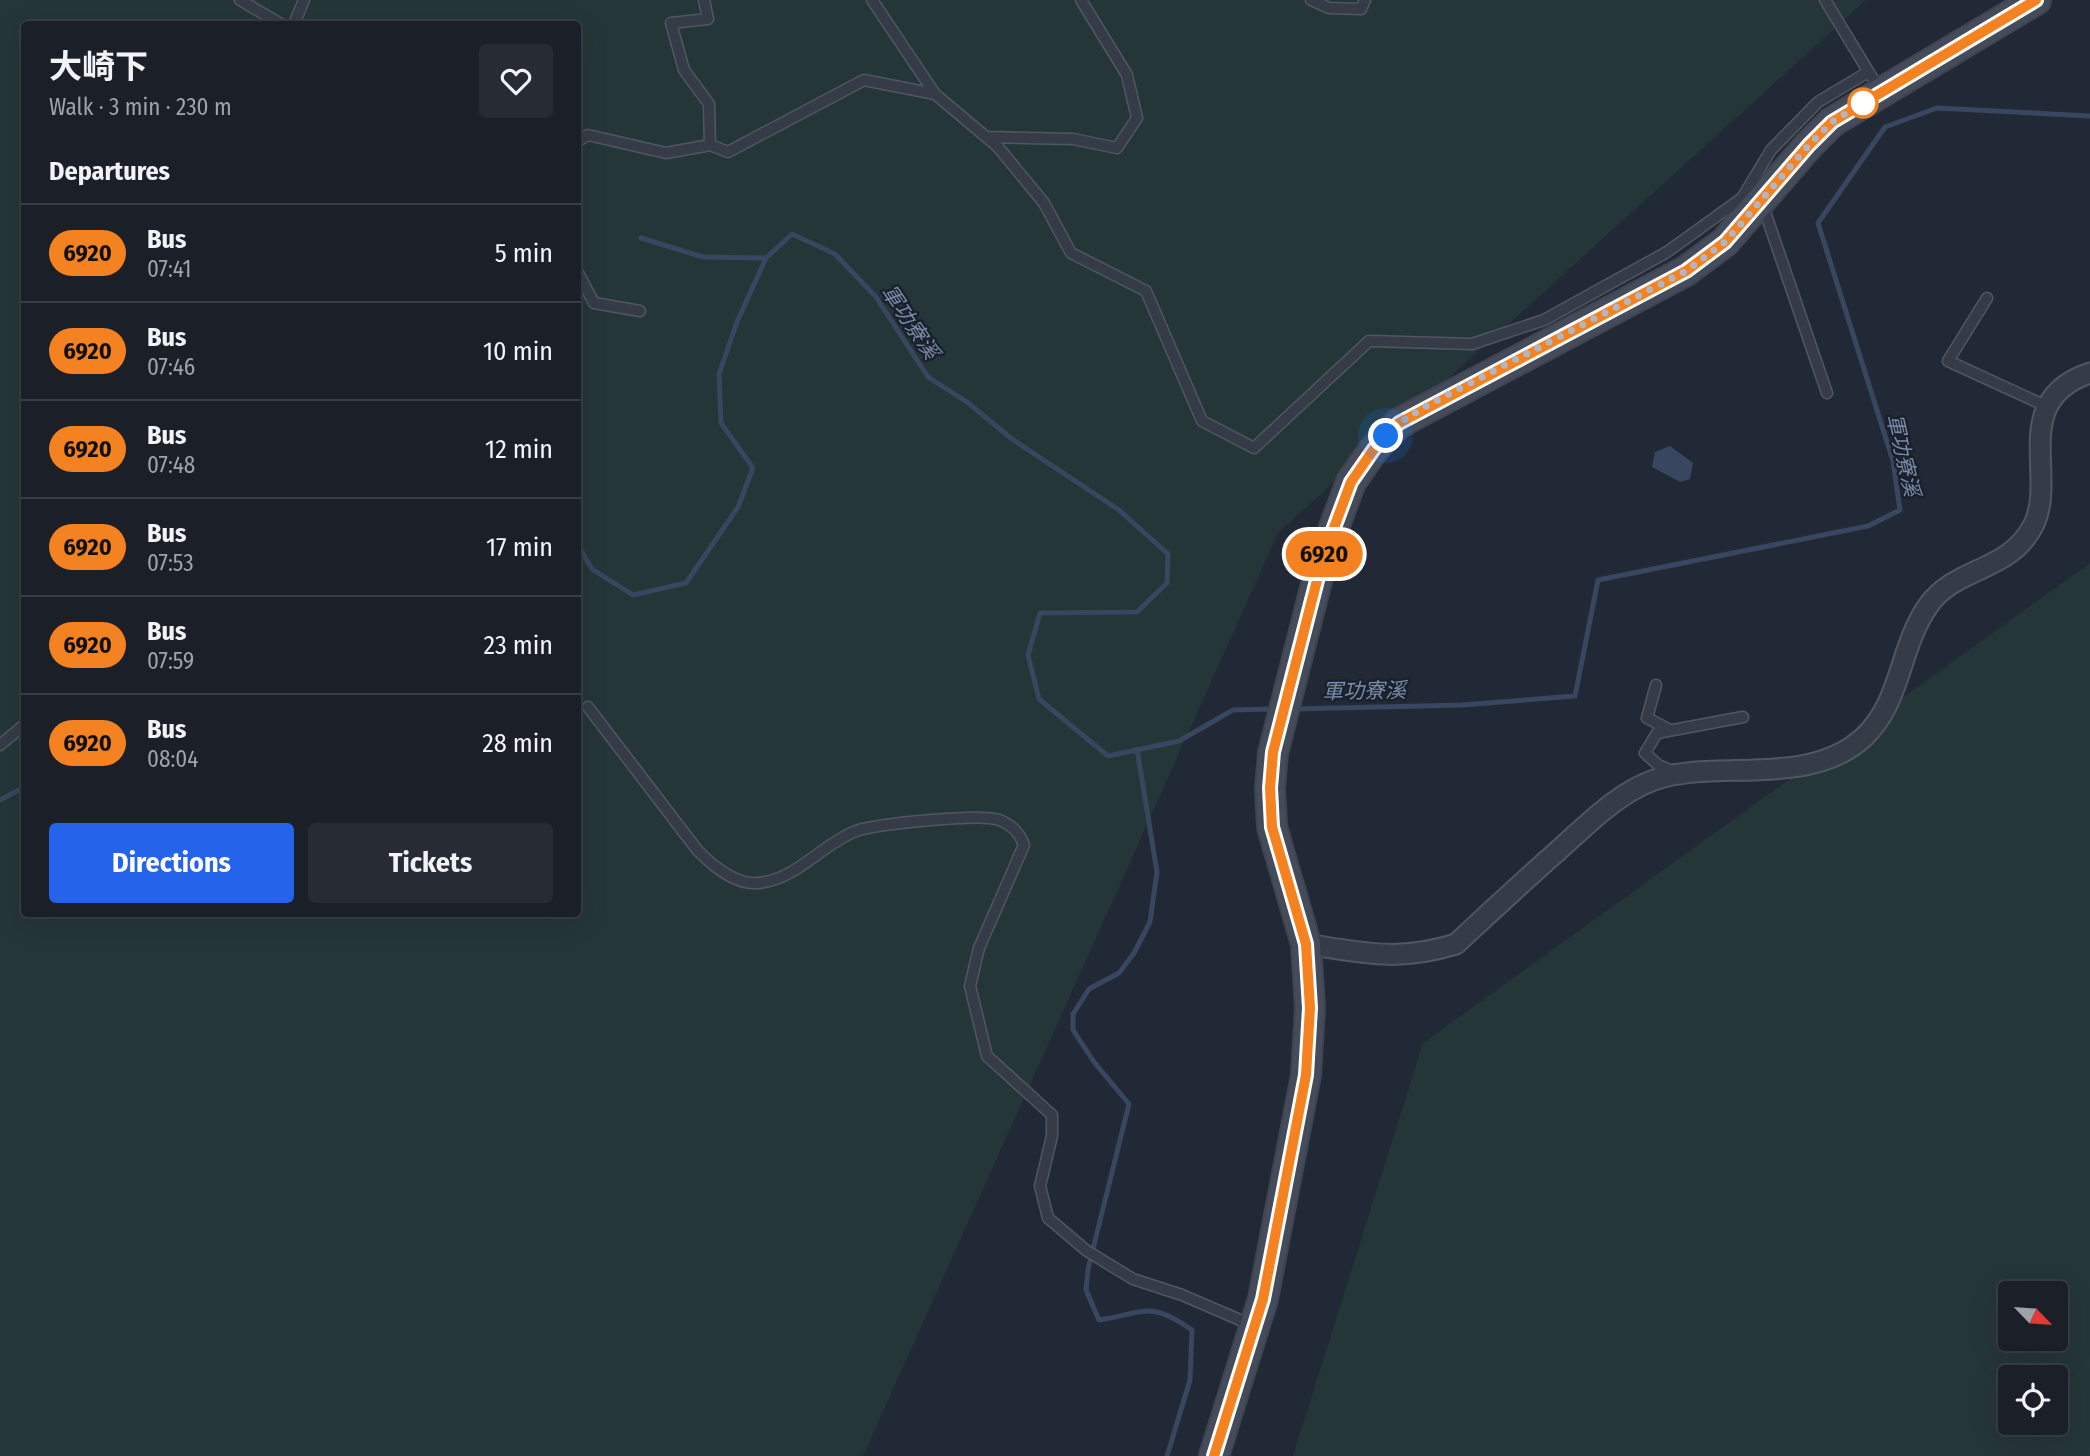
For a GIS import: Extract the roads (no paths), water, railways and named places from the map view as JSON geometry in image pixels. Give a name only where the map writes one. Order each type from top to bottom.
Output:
[{"type":"street","points":[[1214,1456],[1263,1299],[1306,1075],[1310,1008],[1306,944],[1272,827],[1270,788],[1273,752],[1323,557],[1351,482],[1374,449],[1399,423],[1686,271],[1725,242],[1760,199],[1832,122],[1875,83],[2036,0]]},
{"type":"street","points":[[1306,944],[1389,957],[1424,954],[1456,944],[1611,803],[1654,780],[1682,775],[1781,770],[1832,756],[1862,739],[1883,716],[1927,606],[1942,589],[2010,556],[2024,542],[2035,522],[2039,500],[2041,430],[2048,407],[2062,389],[2090,373]]},
{"type":"lane","points":[[240,0],[276,21]]},
{"type":"lane","points":[[295,21],[304,0]]},
{"type":"lane","points":[[704,0],[708,19],[671,23],[684,70],[709,104],[710,145]]},
{"type":"lane","points":[[872,0],[935,94],[999,147],[1044,203],[1071,253],[1146,291],[1202,421],[1254,448],[1369,341],[1472,344],[1544,320],[1667,252],[1742,198],[1771,150],[1818,102],[1875,83],[1825,0]]},
{"type":"lane","points":[[986,137],[1073,139],[1117,148],[1137,118],[1127,75],[1081,0]]},
{"type":"lane","points":[[1311,0],[1329,8],[1361,9],[1365,0]]},
{"type":"lane","points":[[581,139],[587,135],[666,153],[710,145],[728,152],[864,80],[935,94]]},
{"type":"lane","points":[[1760,199],[1827,393]]},
{"type":"lane","points":[[581,279],[594,303],[640,311]]},
{"type":"lane","points":[[1987,298],[1948,361],[2048,407]]},
{"type":"lane","points":[[1656,685],[1647,718],[1670,730]]},
{"type":"lane","points":[[588,706],[698,851],[713,866],[754,884],[769,881],[802,865],[856,831],[925,821],[998,819],[1019,832],[1024,845],[979,948],[970,986],[987,1056],[1052,1115],[1052,1136],[1040,1186],[1048,1217],[1087,1251],[1133,1279],[1182,1295],[1254,1326]]},
{"type":"lane","points":[[1682,775],[1658,765],[1645,753],[1657,733],[1743,717]]},
{"type":"lane","points":[[0,745],[21,728]]},
{"type":"water","points":[[1670,446],[1693,463],[1690,479],[1680,482],[1652,467],[1655,452]]},
{"type":"waterway","name":"軍功寮溪","points":[[1293,709],[1463,705],[1575,696],[1598,580],[1868,526],[1900,510],[1893,461],[1818,223],[1885,127],[1937,108],[2090,116]]},
{"type":"waterway","name":"軍功寮溪","points":[[581,550],[592,569],[633,595],[686,583],[738,507],[753,468],[721,423],[719,374],[737,322],[766,258],[792,234],[835,254],[876,297],[928,377],[967,402],[1012,439],[1119,510],[1168,554],[1167,583],[1137,612],[1040,613],[1028,655],[1039,699],[1108,756],[1179,741],[1233,710],[1276,709]]},
{"type":"waterway","points":[[641,238],[703,257],[766,258]]},
{"type":"waterway","points":[[1137,749],[1157,872],[1150,922],[1134,953],[1119,973],[1089,989],[1073,1014],[1073,1030],[1094,1062],[1129,1104],[1088,1269],[1086,1290],[1099,1320],[1147,1311],[1166,1315],[1192,1330],[1190,1380],[1167,1456]]},
{"type":"waterway","name":"軍功寮溪","points":[[0,800],[21,789]]}]
